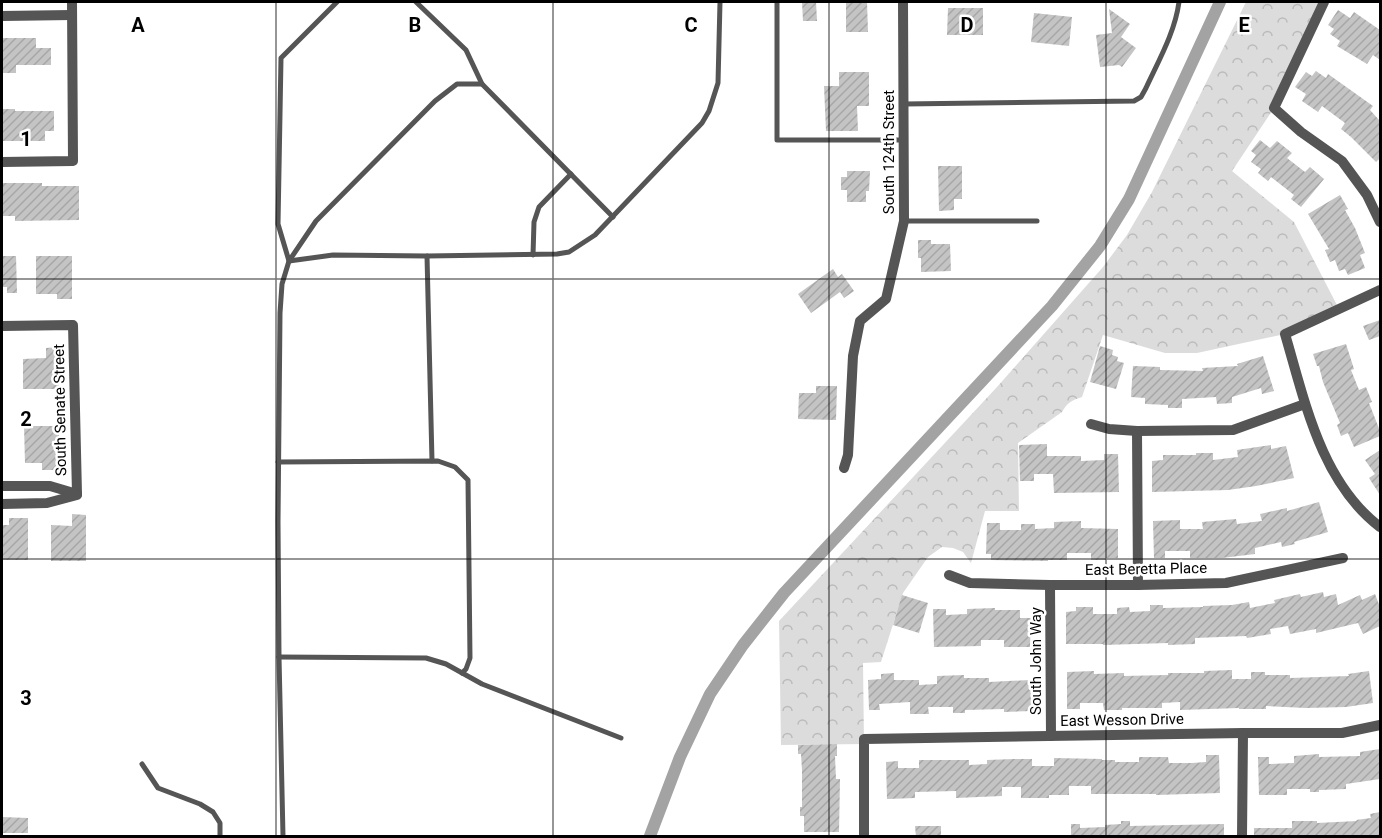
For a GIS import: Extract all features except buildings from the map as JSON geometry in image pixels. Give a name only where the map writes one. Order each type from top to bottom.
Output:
[{"type":"street","points":[[2,162],[73,161],[72,2]]},
{"type":"street","name":"South 124th Street","points":[[844,468],[848,455],[854,356],[860,321],[886,299],[904,221],[903,2]]},
{"type":"street","points":[[1324,2],[1274,108],[1301,132],[1342,161],[1367,195],[1380,222]]},
{"type":"street","points":[[2,16],[72,15]]},
{"type":"street","points":[[1380,290],[1285,334],[1305,404],[1324,456],[1348,493],[1368,518],[1380,527]]},
{"type":"street","name":"South Senate Street","points":[[2,326],[73,325],[77,494]]},
{"type":"street","points":[[1091,424],[1109,429],[1137,431],[1233,430],[1305,404]]},
{"type":"street","points":[[1137,431],[1138,585]]},
{"type":"street","points":[[13,503],[7,486],[50,486],[77,494]]},
{"type":"street","points":[[2,504],[47,503],[77,494]]},
{"type":"street","name":"East Beretta Place","points":[[949,575],[969,583],[1138,585],[1226,583],[1343,558]]},
{"type":"street","name":"South John Way","points":[[1050,585],[1051,736]]},
{"type":"street","name":"East Wesson Drive","points":[[864,837],[864,739],[1342,733],[1380,725]]},
{"type":"street","points":[[1242,837],[1243,733]]},
{"type":"lane","points":[[289,261],[278,224],[280,58],[337,2]]},
{"type":"lane","points":[[416,2],[466,50],[482,84],[613,217]]},
{"type":"lane","points":[[289,261],[333,255],[533,255],[569,252],[595,235],[702,123],[709,111],[718,83],[720,2]]},
{"type":"lane","points":[[777,2],[777,140],[904,140]]},
{"type":"lane","points":[[904,104],[1134,101],[1141,97],[1146,88],[1172,31],[1179,2]]},
{"type":"lane","points":[[283,837],[278,462],[282,284],[289,261],[316,221],[435,101],[457,84],[482,84]]},
{"type":"lane","points":[[533,255],[534,222],[539,207],[571,174]]},
{"type":"lane","points":[[904,221],[1037,220]]},
{"type":"lane","points":[[427,256],[432,461]]},
{"type":"lane","points":[[278,462],[438,461],[455,467],[468,480],[470,658],[462,673]]},
{"type":"lane","points":[[279,657],[426,658],[446,664],[482,684],[621,738]]},
{"type":"lane","points":[[142,764],[158,788],[200,804],[213,812],[220,823],[220,837]]},
{"type":"green space","points":[[1246,2],[1324,2],[1274,108],[1232,171],[1294,222],[1339,309],[1285,334],[1197,353],[1165,353],[1103,335],[1082,397],[1070,402],[1062,412],[1018,443],[1019,511],[985,511],[971,563],[963,552],[942,547],[928,557],[903,593],[881,662],[863,663],[864,744],[781,745],[779,621],[997,387],[1103,267],[1127,235],[1152,192]]},
{"type":"waterway","points":[[650,836],[680,757],[710,694],[743,645],[784,593],[1052,306],[1100,246],[1129,199],[1220,2]]}]
